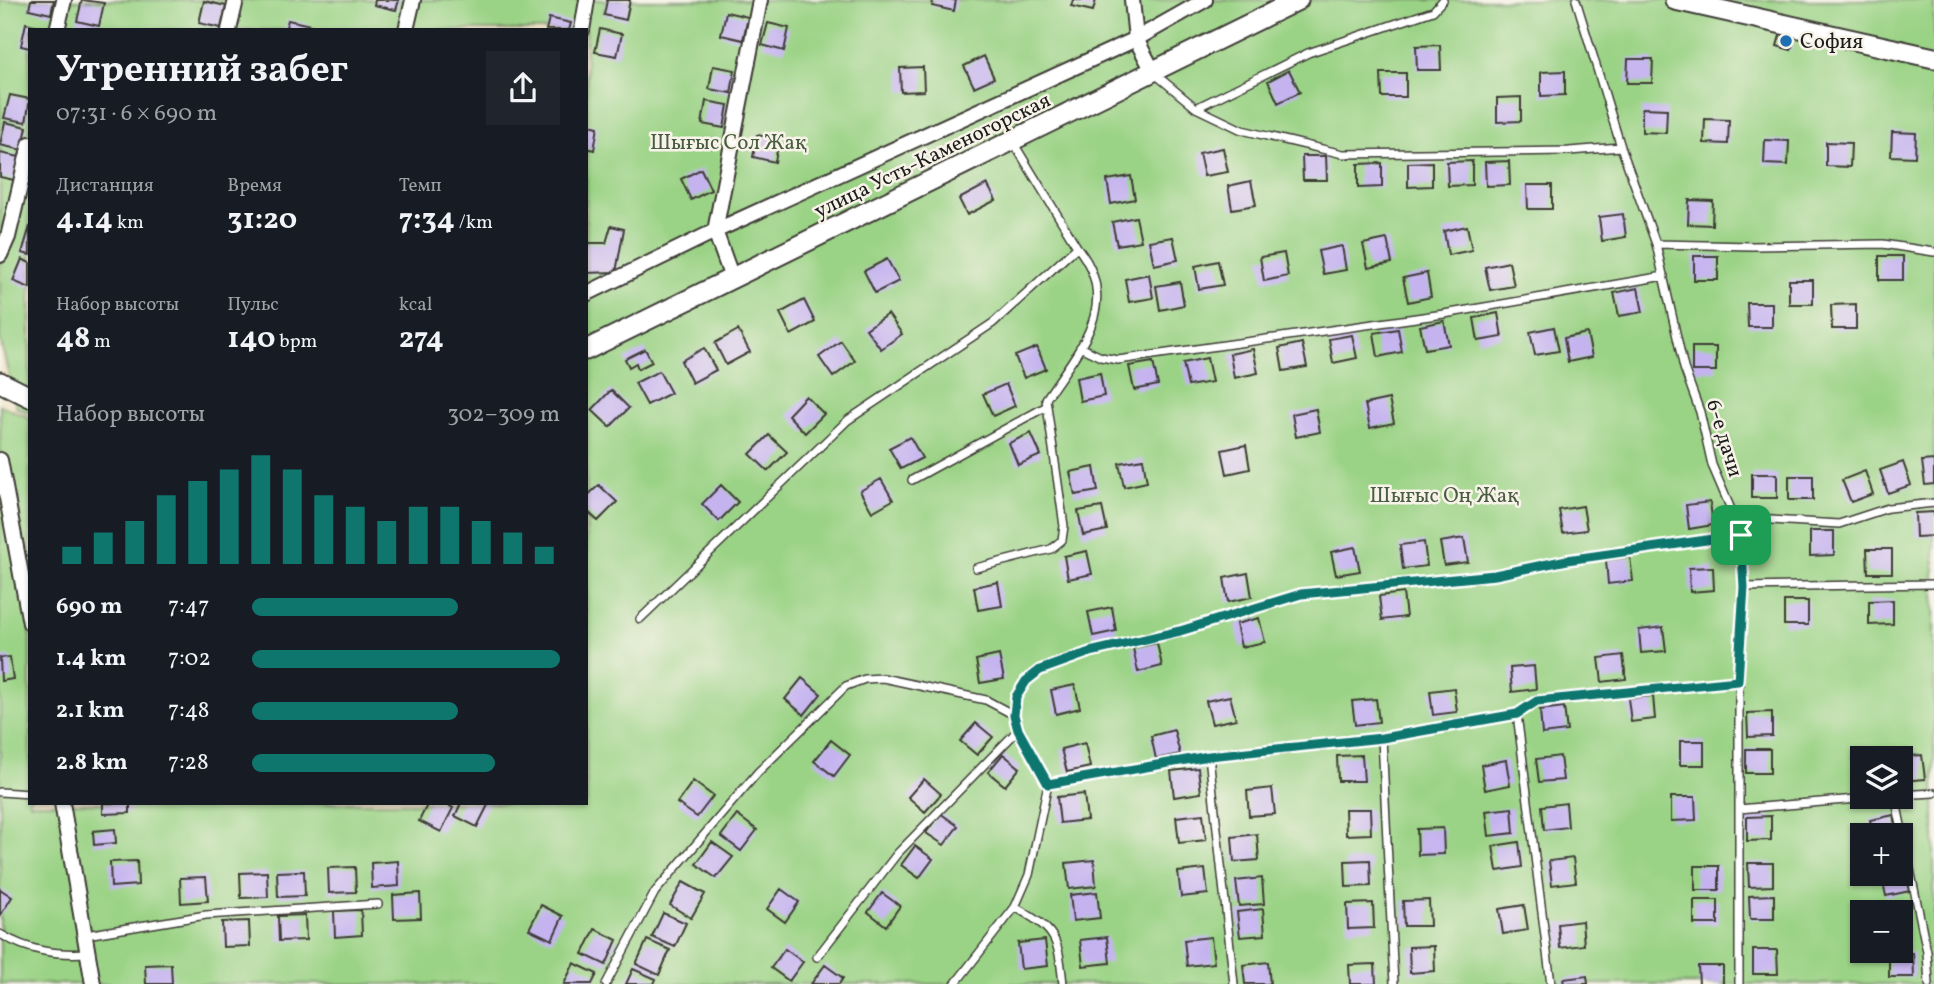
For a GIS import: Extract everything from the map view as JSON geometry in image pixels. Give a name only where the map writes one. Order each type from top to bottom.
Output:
[{"type":"street","points":[[57,28],[64,0]]},
{"type":"street","points":[[229,28],[236,0]]},
{"type":"street","points":[[406,28],[413,0]]},
{"type":"street","points":[[582,28],[587,0]]},
{"type":"street","points":[[732,278],[715,231],[760,0]]},
{"type":"street","points":[[1132,0],[1136,39],[1154,73]]},
{"type":"street","points":[[588,293],[715,231],[1136,39],[1205,0]]},
{"type":"street","name":"улица Усть-Каменогорская","points":[[588,349],[1298,0]]},
{"type":"street","points":[[1675,0],[1934,58]]},
{"type":"street","points":[[0,255],[8,237],[28,153]]},
{"type":"street","points":[[0,382],[28,396]]},
{"type":"street","points":[[0,460],[28,612]]},
{"type":"street","points":[[62,805],[93,984]]},
{"type":"lane","points":[[1196,108],[1308,53],[1433,11],[1443,0]]},
{"type":"lane","name":"6-е дачи","points":[[1576,0],[1621,147],[1656,244],[1684,368],[1700,412],[1713,465],[1741,535],[1744,587],[1738,681],[1739,984]]},
{"type":"lane","points":[[1154,73],[1196,108],[1242,130],[1343,154],[1569,151],[1621,147]]},
{"type":"lane","points":[[976,568],[1051,549],[1062,540],[1064,526],[1046,399],[1091,331],[1098,295],[1093,267],[1077,247],[1012,142]]},
{"type":"lane","points":[[1656,244],[1883,244],[1934,252]]},
{"type":"lane","points":[[640,618],[848,420],[993,323],[1077,247]]},
{"type":"lane","points":[[1080,347],[1101,357],[1118,360],[1444,314],[1664,276]]},
{"type":"lane","points":[[912,480],[1047,406]]},
{"type":"lane","points":[[1736,518],[1839,524],[1888,508],[1934,503]]},
{"type":"lane","points":[[955,984],[1015,906],[1028,876],[1048,784],[1018,730],[1014,715],[1016,697],[1026,681],[1040,670],[1090,652],[1180,631],[1301,594],[1495,575],[1567,560],[1741,535]]},
{"type":"lane","points":[[1744,587],[1934,584]]},
{"type":"lane","points":[[606,984],[655,892],[750,780],[846,687],[865,679],[883,678],[986,701],[1014,715]]},
{"type":"lane","points":[[1048,784],[1209,756],[1382,738],[1517,714],[1537,701],[1738,681]]},
{"type":"lane","points":[[1517,714],[1551,984]]},
{"type":"lane","points":[[817,957],[897,854],[1018,730]]},
{"type":"lane","points":[[1382,738],[1394,984]]},
{"type":"lane","points":[[1209,756],[1234,984]]},
{"type":"lane","points":[[0,792],[28,794]]},
{"type":"lane","points":[[1913,795],[1934,793]]},
{"type":"lane","points":[[1738,809],[1850,800]]},
{"type":"lane","points":[[1896,809],[1931,952],[1929,984]]},
{"type":"lane","points":[[86,935],[206,915],[378,904]]},
{"type":"lane","points":[[1015,906],[1050,929],[1059,947],[1063,984]]},
{"type":"lane","points":[[0,934],[23,947],[35,950],[59,955],[88,953]]},
{"type":"green space","name":"Шығыс Оң Жақ","points":[[0,0],[1934,0],[1934,984],[0,984],[0,405],[28,417],[28,805],[588,805],[588,28],[28,28],[28,412],[16,407],[0,338]]},
{"type":"building","points":[[31,0],[54,0],[51,14],[29,9]]},
{"type":"building","points":[[82,0],[104,3],[99,26],[77,21]]},
{"type":"building","points":[[375,0],[399,0],[396,10],[374,5]]},
{"type":"building","points":[[607,0],[630,0],[626,20],[604,15]]},
{"type":"building","points":[[933,0],[956,0],[954,11],[932,6]]},
{"type":"building","points":[[1073,0],[1096,0],[1093,11],[1071,6]]},
{"type":"building","points":[[204,1],[226,6],[221,28],[199,23]]},
{"type":"building","points":[[726,12],[748,17],[743,40],[721,35]]},
{"type":"building","points":[[549,18],[571,23],[570,28],[546,28]]},
{"type":"building","points":[[288,20],[310,25],[309,28],[286,28]]},
{"type":"building","points":[[26,23],[47,28],[28,28],[28,48],[21,46]]},
{"type":"building","points":[[768,23],[789,28],[784,51],[762,45]]},
{"type":"building","points":[[600,29],[622,34],[617,56],[595,52]]},
{"type":"building","name":"София","points":[[1781,32],[1795,36],[1791,50],[1777,46]]},
{"type":"building","points":[[1440,45],[1441,70],[1417,70],[1416,46]]},
{"type":"building","points":[[984,56],[994,78],[974,87],[964,66]]},
{"type":"building","points":[[1628,59],[1653,59],[1652,83],[1627,83]]},
{"type":"building","points":[[713,66],[735,70],[731,93],[709,89]]},
{"type":"building","points":[[923,67],[924,91],[901,92],[900,68]]},
{"type":"building","points":[[1289,70],[1300,92],[1278,103],[1268,81]]},
{"type":"building","points":[[1565,71],[1565,95],[1541,96],[1541,72]]},
{"type":"building","points":[[1381,73],[1406,73],[1406,97],[1382,97]]},
{"type":"building","points":[[10,95],[28,99],[26,122],[4,118]]},
{"type":"building","points":[[1521,97],[1521,121],[1497,122],[1497,98]]},
{"type":"building","points":[[706,101],[728,105],[724,128],[702,124]]},
{"type":"building","points":[[1642,108],[1667,109],[1666,133],[1642,132]]},
{"type":"building","points":[[1705,119],[1729,120],[1728,144],[1704,143]]},
{"type":"building","points":[[5,122],[27,127],[22,150],[0,145]]},
{"type":"building","points":[[588,124],[598,127],[594,150],[588,148]]},
{"type":"building","points":[[1892,132],[1916,133],[1915,157],[1891,156]]},
{"type":"building","points":[[757,135],[779,139],[775,162],[753,157]]},
{"type":"building","points":[[1765,140],[1789,141],[1788,165],[1764,164]]},
{"type":"building","points":[[1826,142],[1851,143],[1850,167],[1826,166]]},
{"type":"building","points":[[1223,148],[1228,172],[1204,176],[1199,153]]},
{"type":"building","points":[[0,153],[20,157],[14,180],[0,177]]},
{"type":"building","points":[[1302,156],[1326,156],[1327,180],[1303,180]]},
{"type":"building","points":[[1472,161],[1472,185],[1448,186],[1447,162]]},
{"type":"building","points":[[1509,161],[1510,185],[1486,186],[1485,162]]},
{"type":"building","points":[[1432,162],[1432,186],[1408,187],[1408,163]]},
{"type":"building","points":[[1382,163],[1382,187],[1358,188],[1358,164]]},
{"type":"building","points":[[701,169],[711,190],[691,200],[681,179]]},
{"type":"building","points":[[1131,176],[1135,199],[1111,204],[1107,180]]},
{"type":"building","points":[[1251,181],[1256,205],[1232,209],[1228,186]]},
{"type":"building","points":[[987,184],[996,200],[967,215],[959,199]]},
{"type":"building","points":[[1527,185],[1552,185],[1552,209],[1528,209]]},
{"type":"building","points":[[1689,200],[1713,201],[1712,225],[1688,224]]},
{"type":"building","points":[[1623,214],[1626,237],[1602,241],[1599,217]]},
{"type":"building","points":[[1136,217],[1141,241],[1117,245],[1112,222]]},
{"type":"building","points":[[611,226],[624,229],[616,272],[588,273],[588,243],[606,243]]},
{"type":"building","points":[[1467,226],[1472,250],[1448,255],[1444,231]]},
{"type":"building","points":[[28,233],[28,254],[22,253]]},
{"type":"building","points":[[1173,237],[1178,260],[1154,265],[1149,241]]},
{"type":"building","points":[[1387,239],[1392,263],[1368,268],[1363,244]]},
{"type":"building","points":[[1342,246],[1346,270],[1323,274],[1318,251]]},
{"type":"building","points":[[1284,253],[1288,276],[1264,281],[1260,257]]},
{"type":"building","points":[[1694,256],[1718,256],[1718,280],[1694,280]]},
{"type":"building","points":[[1879,256],[1903,256],[1903,280],[1879,280]]},
{"type":"building","points":[[22,259],[28,262],[28,287],[13,281]]},
{"type":"building","points":[[887,259],[899,281],[875,293],[864,271]]},
{"type":"building","points":[[1218,261],[1223,285],[1199,289],[1195,266]]},
{"type":"building","points":[[1509,262],[1514,286],[1490,290],[1485,267]]},
{"type":"building","points":[[1427,273],[1431,297],[1408,302],[1403,278]]},
{"type":"building","points":[[1149,274],[1153,298],[1129,302],[1125,279]]},
{"type":"building","points":[[1789,280],[1813,280],[1813,304],[1789,304]]},
{"type":"building","points":[[1180,282],[1184,305],[1160,310],[1156,286]]},
{"type":"building","points":[[1638,288],[1643,312],[1619,316],[1614,293]]},
{"type":"building","points":[[804,300],[815,322],[791,335],[780,313]]},
{"type":"building","points":[[1747,303],[1772,303],[1772,327],[1748,327]]},
{"type":"building","points":[[1856,304],[1856,329],[1832,329],[1831,305]]},
{"type":"building","points":[[1498,313],[1502,337],[1478,341],[1474,318]]},
{"type":"building","points":[[888,314],[902,334],[881,349],[866,329]]},
{"type":"building","points":[[1444,321],[1449,345],[1425,349],[1420,326]]},
{"type":"building","points":[[1554,327],[1559,351],[1535,355],[1530,332]]},
{"type":"building","points":[[1398,329],[1402,352],[1378,357],[1374,333]]},
{"type":"building","points":[[738,330],[750,352],[726,365],[715,343]]},
{"type":"building","points":[[1587,333],[1592,357],[1568,362],[1564,338]]},
{"type":"building","points":[[1352,335],[1357,358],[1333,363],[1329,339]]},
{"type":"building","points":[[841,341],[855,361],[833,377],[819,357]]},
{"type":"building","points":[[1302,343],[1307,367],[1283,371],[1279,348]]},
{"type":"building","points":[[1037,347],[1046,369],[1024,378],[1015,356]]},
{"type":"building","points":[[1692,347],[1716,347],[1716,371],[1692,371]]},
{"type":"building","points":[[704,348],[716,370],[692,383],[681,361]]},
{"type":"building","points":[[645,349],[652,362],[638,369],[636,363],[629,367],[625,359]]},
{"type":"building","points":[[1253,349],[1258,373],[1234,378],[1230,354]]},
{"type":"building","points":[[1207,358],[1212,382],[1188,386],[1183,363]]},
{"type":"building","points":[[1153,362],[1158,385],[1134,390],[1129,366]]},
{"type":"building","points":[[659,371],[671,393],[647,405],[635,383]]},
{"type":"building","points":[[1100,373],[1104,396],[1080,401],[1076,378]]},
{"type":"building","points":[[1006,384],[1015,406],[993,416],[983,394]]},
{"type":"building","points":[[611,390],[629,408],[610,427],[592,410]]},
{"type":"building","points":[[806,396],[824,414],[805,433],[788,415]]},
{"type":"building","points":[[1389,399],[1394,423],[1370,428],[1365,404]]},
{"type":"building","points":[[1316,409],[1320,432],[1296,437],[1292,414]]},
{"type":"building","points":[[1031,433],[1041,455],[1018,465],[1009,443]]},
{"type":"building","points":[[769,435],[787,452],[768,471],[750,454]]},
{"type":"building","points":[[910,437],[922,458],[901,469],[889,448]]},
{"type":"building","points":[[1246,445],[1250,469],[1227,474],[1222,450]]},
{"type":"building","points":[[1143,459],[1147,482],[1124,487],[1119,463]]},
{"type":"building","points":[[1934,460],[1934,484],[1925,485],[1922,461]]},
{"type":"building","points":[[1903,462],[1911,485],[1888,493],[1880,470]]},
{"type":"building","points":[[1094,467],[1098,491],[1075,495],[1070,472]]},
{"type":"building","points":[[1865,471],[1873,494],[1851,502],[1842,480]]},
{"type":"building","points":[[1752,474],[1777,474],[1777,498],[1752,498]]},
{"type":"building","points":[[1789,476],[1813,476],[1813,500],[1789,500]]},
{"type":"building","points":[[881,479],[893,500],[872,512],[860,491]]},
{"type":"building","points":[[599,485],[617,502],[598,521],[588,512],[588,495]]},
{"type":"building","points":[[721,485],[738,502],[719,521],[702,504]]},
{"type":"building","points":[[1710,502],[1713,525],[1689,529],[1686,505]]},
{"type":"building","points":[[1583,506],[1587,530],[1563,533],[1559,510]]},
{"type":"building","points":[[1102,507],[1107,530],[1083,535],[1078,511]]},
{"type":"building","points":[[1934,512],[1934,536],[1916,537],[1915,513]]},
{"type":"building","points":[[1810,531],[1834,531],[1834,555],[1810,556]]},
{"type":"building","points":[[1464,538],[1468,562],[1444,565],[1440,542]]},
{"type":"building","points":[[1424,542],[1427,566],[1403,569],[1400,545]]},
{"type":"building","points":[[1355,547],[1360,571],[1336,575],[1331,552]]},
{"type":"building","points":[[1867,549],[1892,549],[1892,573],[1868,573]]},
{"type":"building","points":[[1087,551],[1092,574],[1068,579],[1064,556]]},
{"type":"building","points":[[1630,557],[1633,581],[1608,584],[1606,560]]},
{"type":"building","points":[[1713,567],[1714,590],[1690,592],[1689,568]]},
{"type":"building","points":[[1248,573],[1252,597],[1228,602],[1224,578]]},
{"type":"building","points":[[998,582],[1002,606],[978,610],[974,587]]},
{"type":"building","points":[[1403,593],[1406,617],[1382,620],[1379,596]]},
{"type":"building","points":[[1893,600],[1893,624],[1869,625],[1869,601]]},
{"type":"building","points":[[1784,601],[1808,601],[1808,625],[1784,625]]},
{"type":"building","points":[[1112,607],[1116,631],[1093,636],[1088,612]]},
{"type":"building","points":[[1259,618],[1265,642],[1241,647],[1236,624]]},
{"type":"building","points":[[1663,627],[1666,651],[1641,653],[1639,630]]},
{"type":"building","points":[[1157,643],[1162,666],[1138,672],[1133,648]]},
{"type":"building","points":[[999,655],[1004,679],[980,683],[976,660]]},
{"type":"building","points":[[1623,655],[1626,679],[1602,682],[1599,658]]},
{"type":"building","points":[[10,657],[13,679],[1,681],[0,658]]},
{"type":"building","points":[[1534,666],[1536,689],[1512,692],[1510,668]]},
{"type":"building","points":[[802,678],[821,694],[804,715],[785,699]]},
{"type":"building","points":[[1075,685],[1080,708],[1056,714],[1051,690]]},
{"type":"building","points":[[1454,688],[1457,712],[1433,715],[1430,691]]},
{"type":"building","points":[[1230,696],[1236,719],[1212,724],[1206,701]]},
{"type":"building","points":[[1653,696],[1655,719],[1631,722],[1628,698]]},
{"type":"building","points":[[1376,699],[1379,722],[1355,725],[1352,701]]},
{"type":"building","points":[[1564,707],[1567,731],[1542,734],[1540,710]]},
{"type":"building","points":[[1772,712],[1772,736],[1748,737],[1747,713]]},
{"type":"building","points":[[976,723],[993,737],[977,755],[960,741]]},
{"type":"building","points":[[1174,730],[1180,754],[1156,759],[1151,736]]},
{"type":"building","points":[[831,740],[850,755],[834,776],[814,761]]},
{"type":"building","points":[[1680,741],[1704,741],[1704,765],[1680,765]]},
{"type":"building","points":[[1085,743],[1090,767],[1067,772],[1061,749]]},
{"type":"building","points":[[1746,749],[1770,749],[1770,773],[1746,773]]},
{"type":"building","points":[[1003,754],[1020,768],[1005,786],[988,772]]},
{"type":"building","points":[[1362,755],[1364,781],[1338,781],[1337,756]]},
{"type":"building","points":[[1922,755],[1925,779],[1913,780],[1913,756]]},
{"type":"building","points":[[1560,756],[1563,780],[1539,782],[1536,759]]},
{"type":"building","points":[[1506,760],[1510,785],[1485,790],[1481,765]]},
{"type":"building","points":[[1198,768],[1201,793],[1174,797],[1171,771]]},
{"type":"building","points":[[924,779],[941,794],[925,812],[908,797]]},
{"type":"building","points":[[693,781],[713,796],[697,817],[677,803]]},
{"type":"building","points":[[1272,788],[1275,814],[1249,816],[1247,791]]},
{"type":"building","points":[[1084,794],[1087,820],[1060,823],[1057,797]]},
{"type":"building","points":[[1671,797],[1695,797],[1696,820],[1671,821]]},
{"type":"building","points":[[1566,803],[1568,827],[1544,830],[1542,806]]},
{"type":"building","points":[[103,805],[130,805],[130,813],[103,814]]},
{"type":"building","points":[[427,805],[448,805],[453,808],[441,832],[419,821]]},
{"type":"building","points":[[460,805],[488,805],[477,827],[455,816]]},
{"type":"building","points":[[1512,808],[1514,833],[1489,836],[1486,811]]},
{"type":"building","points":[[1345,809],[1370,809],[1371,834],[1346,835]]},
{"type":"building","points":[[940,813],[958,826],[944,845],[926,833]]},
{"type":"building","points":[[1203,814],[1206,840],[1179,843],[1176,817]]},
{"type":"building","points":[[737,815],[757,830],[741,851],[721,836]]},
{"type":"building","points":[[1894,815],[1896,823],[1871,823],[1870,820]]},
{"type":"building","points":[[1771,816],[1771,840],[1747,841],[1747,817]]},
{"type":"building","points":[[1443,828],[1444,854],[1418,855],[1417,829]]},
{"type":"building","points":[[115,829],[116,843],[94,845],[93,831]]},
{"type":"building","points":[[1257,834],[1259,860],[1234,862],[1232,837]]},
{"type":"building","points":[[712,842],[733,857],[716,878],[696,864]]},
{"type":"building","points":[[1519,842],[1522,867],[1497,871],[1493,846]]},
{"type":"building","points":[[915,846],[933,859],[919,878],[901,865]]},
{"type":"building","points":[[1573,858],[1576,882],[1552,885],[1549,861]]},
{"type":"building","points":[[1094,860],[1096,886],[1069,889],[1066,863]]},
{"type":"building","points":[[1370,860],[1371,886],[1346,887],[1345,861]]},
{"type":"building","points":[[137,861],[138,885],[111,887],[110,862]]},
{"type":"building","points":[[398,861],[399,886],[372,888],[371,863]]},
{"type":"building","points":[[1748,863],[1773,863],[1773,886],[1749,887]]},
{"type":"building","points":[[1695,866],[1719,866],[1719,890],[1695,890]]},
{"type":"building","points":[[355,867],[356,892],[329,893],[328,868]]},
{"type":"building","points":[[1205,869],[1208,894],[1181,897],[1178,872]]},
{"type":"building","points":[[304,871],[305,896],[278,897],[277,872]]},
{"type":"building","points":[[267,872],[268,897],[241,898],[240,873]]},
{"type":"building","points":[[206,877],[208,901],[181,903],[180,878]]},
{"type":"building","points":[[1262,878],[1264,904],[1239,906],[1236,881]]},
{"type":"building","points":[[683,882],[705,894],[691,918],[670,905]]},
{"type":"building","points":[[1884,886],[1909,886],[1910,891],[1886,896]]},
{"type":"building","points":[[0,889],[12,897],[0,916]]},
{"type":"building","points":[[781,889],[799,902],[785,922],[767,909]]},
{"type":"building","points":[[1097,892],[1100,918],[1073,921],[1070,895]]},
{"type":"building","points":[[420,893],[421,918],[394,919],[393,895]]},
{"type":"building","points":[[882,893],[900,906],[886,926],[868,912]]},
{"type":"building","points":[[1774,895],[1774,919],[1750,919],[1749,896]]},
{"type":"building","points":[[1429,900],[1430,926],[1404,926],[1403,901]]},
{"type":"building","points":[[1694,900],[1718,900],[1718,924],[1694,924]]},
{"type":"building","points":[[1373,903],[1374,928],[1348,929],[1347,904]]},
{"type":"building","points":[[541,905],[563,916],[552,940],[529,929]]},
{"type":"building","points":[[1524,905],[1528,930],[1503,934],[1499,909]]},
{"type":"building","points":[[1263,909],[1265,935],[1240,937],[1237,912]]},
{"type":"building","points":[[361,910],[362,935],[335,937],[334,911]]},
{"type":"building","points":[[663,913],[686,923],[675,947],[652,937]]},
{"type":"building","points":[[305,915],[306,940],[279,941],[278,916]]},
{"type":"building","points":[[249,921],[250,946],[223,947],[222,922]]},
{"type":"building","points":[[1582,921],[1584,945],[1560,948],[1558,924]]},
{"type":"building","points":[[595,929],[617,940],[606,965],[583,954]]},
{"type":"building","points":[[1107,937],[1110,963],[1083,966],[1080,940]]},
{"type":"building","points":[[1211,937],[1214,963],[1187,966],[1184,940]]},
{"type":"building","points":[[647,940],[670,950],[659,975],[636,964]]},
{"type":"building","points":[[1045,940],[1048,966],[1021,969],[1018,943]]},
{"type":"building","points":[[1434,946],[1435,971],[1410,973],[1409,947]]},
{"type":"building","points":[[785,949],[803,962],[789,981],[771,968]]},
{"type":"building","points":[[1753,950],[1777,950],[1778,974],[1753,974]]},
{"type":"building","points":[[1913,953],[1914,977],[1889,977],[1889,963],[1913,963]]},
{"type":"building","points":[[1268,962],[1270,984],[1245,984],[1243,965]]},
{"type":"building","points":[[574,963],[597,974],[592,984],[564,984]]},
{"type":"building","points":[[171,964],[172,984],[146,984],[145,965]]},
{"type":"building","points":[[1375,964],[1376,984],[1350,984],[1349,965]]},
{"type":"building","points":[[825,965],[843,978],[839,984],[811,984]]},
{"type":"building","points":[[1698,966],[1723,966],[1723,984],[1699,984]]},
{"type":"building","points":[[633,969],[656,979],[654,984],[626,984]]},
{"type":"building","points":[[1587,976],[1588,984],[1564,984],[1563,979]]},
{"type":"place","name":"София","points":[[1786,41]]},
{"type":"route","points":[[1741,535],[1744,587],[1738,681],[1537,701],[1517,714],[1382,738],[1209,756],[1048,784],[1018,730],[1014,715],[1016,697],[1026,681],[1040,670],[1090,652],[1180,631],[1301,594],[1495,575],[1567,560],[1741,535]]},
{"type":"park label","name":"Шығыс Сол Жақ","points":[[728,142]]}]
